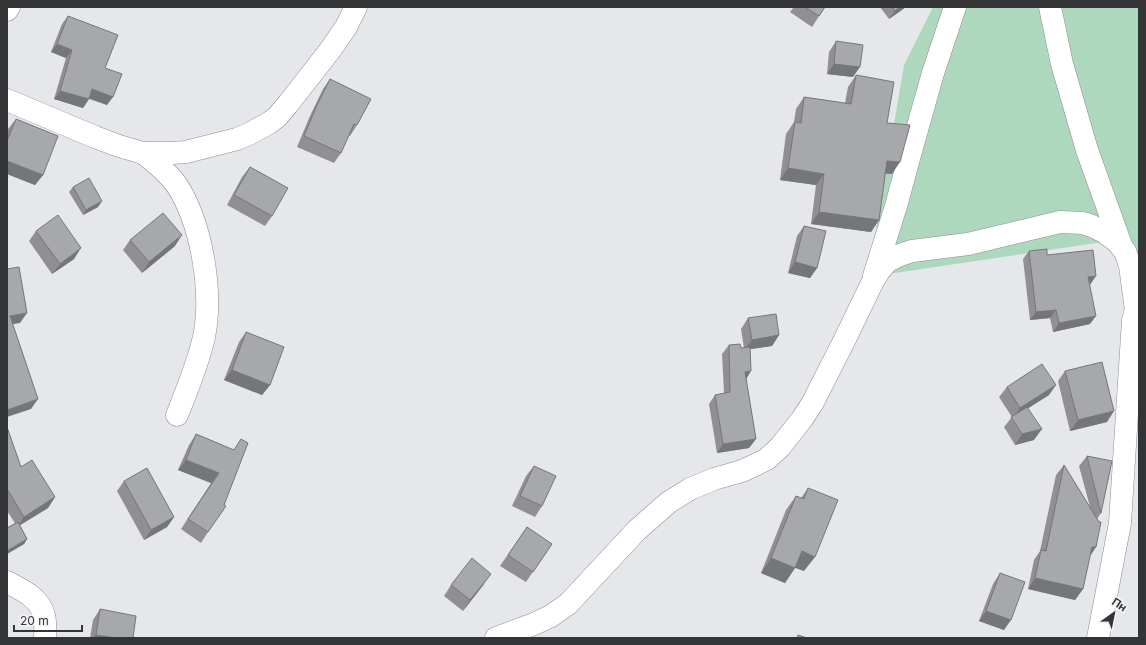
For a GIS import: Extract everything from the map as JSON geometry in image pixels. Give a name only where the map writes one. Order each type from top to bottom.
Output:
[{"type":"street","points":[[7,100],[125,148],[143,153],[186,152],[249,134],[277,117],[314,72],[346,28],[356,7]]},
{"type":"street","points":[[496,638],[551,616],[568,604],[638,530],[669,502],[702,484],[742,471],[767,459],[780,447],[802,419],[812,404],[873,281],[896,206],[933,73],[955,7]]},
{"type":"street","points":[[1050,7],[1062,64],[1087,150],[1121,246],[1130,266],[1138,308],[1133,320],[1120,522],[1098,638]]},
{"type":"street","points":[[143,153],[170,177],[182,194],[196,231],[205,272],[208,309],[204,336],[197,363],[177,415]]},
{"type":"street","points":[[873,281],[888,261],[900,255],[968,244],[1060,222],[1075,222],[1092,226],[1104,232],[1121,246]]},
{"type":"street","points":[[7,582],[34,598],[41,608],[44,616],[45,638]]},
{"type":"green space","points":[[933,7],[1139,7],[1139,279],[1123,239],[868,277],[904,65]]},
{"type":"building","points":[[805,7],[825,7],[819,16]]},
{"type":"building","points":[[892,7],[900,7],[895,11]]},
{"type":"building","points":[[68,16],[118,35],[105,68],[122,74],[113,97],[92,89],[89,99],[60,91],[72,50],[57,44]]},
{"type":"building","points":[[836,41],[863,45],[860,67],[834,64]]},
{"type":"building","points":[[856,75],[894,82],[887,123],[910,125],[900,162],[887,161],[879,220],[819,212],[824,174],[788,168],[795,122],[801,123],[804,97],[851,104]]},
{"type":"building","points":[[330,79],[371,99],[357,125],[354,124],[341,153],[304,136]]},
{"type":"building","points":[[16,119],[58,136],[43,175],[7,161],[7,141]]},
{"type":"building","points":[[250,167],[288,188],[272,216],[234,195]]},
{"type":"building","points":[[89,178],[102,201],[86,210],[73,187]]},
{"type":"building","points":[[163,213],[182,235],[149,262],[130,240]]},
{"type":"building","points":[[58,215],[81,248],[60,264],[36,231]]},
{"type":"building","points":[[804,226],[826,231],[817,268],[795,262]]},
{"type":"building","points":[[1047,249],[1047,255],[1093,250],[1096,276],[1088,277],[1096,316],[1059,323],[1056,310],[1036,312],[1029,251]]},
{"type":"building","points":[[19,267],[27,313],[10,316],[38,399],[7,410],[7,269]]},
{"type":"building","points":[[776,314],[779,335],[752,340],[748,318]]},
{"type":"building","points":[[246,332],[284,347],[270,385],[232,370]]},
{"type":"building","points":[[740,344],[741,348],[750,347],[751,371],[745,372],[756,439],[723,444],[715,395],[730,392],[729,345]]},
{"type":"building","points":[[1102,362],[1114,411],[1078,420],[1065,371]]},
{"type":"building","points":[[1042,364],[1056,385],[1020,408],[1007,387]]},
{"type":"building","points":[[1027,407],[1042,429],[1022,434],[1011,417]]},
{"type":"building","points":[[7,427],[21,467],[32,460],[55,497],[24,517],[7,489]]},
{"type":"building","points":[[196,434],[234,450],[241,439],[248,443],[224,505],[226,506],[208,532],[188,519],[219,473],[186,460]]},
{"type":"building","points":[[1087,456],[1112,461],[1101,513]]},
{"type":"building","points":[[1064,465],[1099,522],[1101,522],[1096,547],[1092,547],[1083,589],[1035,578],[1041,550],[1046,551]]},
{"type":"building","points":[[534,466],[556,476],[542,506],[520,496]]},
{"type":"building","points":[[147,468],[174,517],[151,530],[124,481]]},
{"type":"building","points":[[808,488],[838,500],[815,557],[802,551],[795,568],[771,558],[796,496],[804,499]]},
{"type":"building","points":[[18,522],[27,539],[7,551],[7,528]]},
{"type":"building","points":[[527,527],[552,544],[533,572],[508,555]]},
{"type":"building","points":[[472,558],[491,574],[470,600],[451,585]]},
{"type":"building","points":[[1000,573],[1025,582],[1011,620],[986,611]]},
{"type":"building","points":[[100,609],[136,616],[133,638],[116,638],[96,635]]},
{"type":"building","points":[[798,635],[807,638],[797,638]]}]
